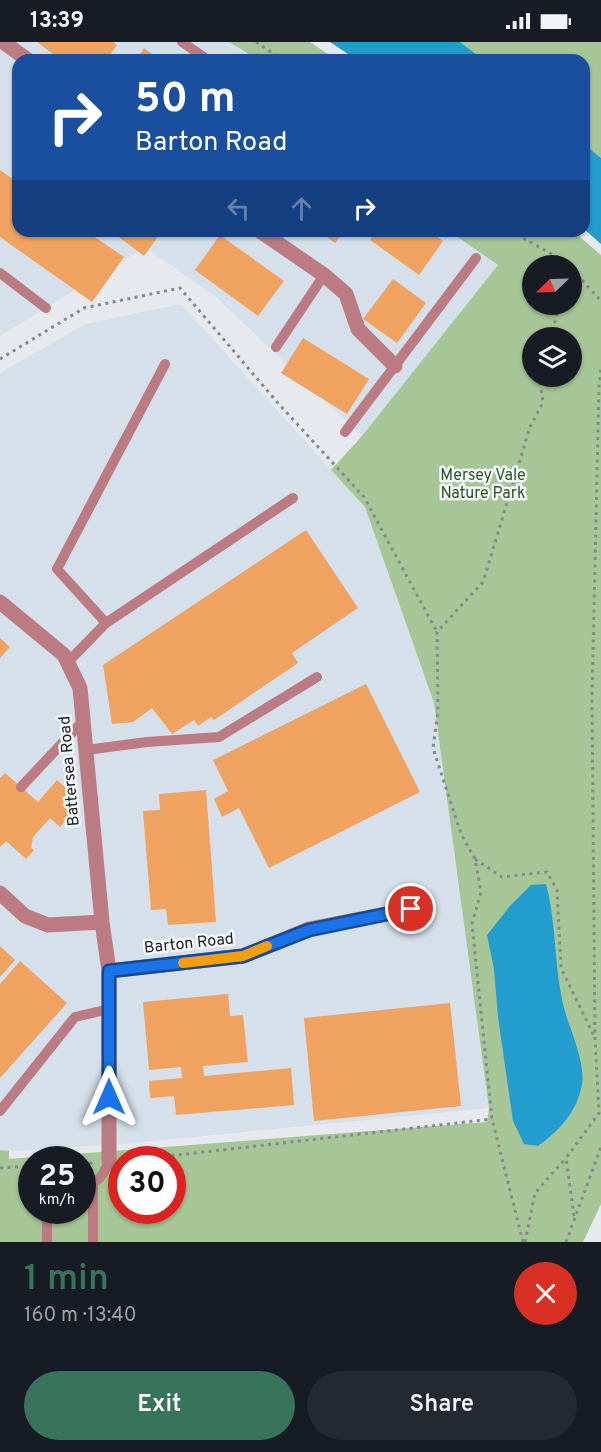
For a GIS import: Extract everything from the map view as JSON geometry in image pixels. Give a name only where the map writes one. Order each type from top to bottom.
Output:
[{"type":"street","points":[[3,42],[20,54]]},
{"type":"street","points":[[270,237],[324,275],[346,294],[358,329],[395,366]]},
{"type":"street","name":"Battersea Road","points":[[0,602],[64,655],[80,688],[102,922],[109,971],[109,1146]]},
{"type":"street","points":[[0,893],[25,916],[48,925],[102,922]]},
{"type":"street","name":"Barton Road","points":[[109,971],[243,956],[309,930],[411,909]]},
{"type":"lane","points":[[182,42],[199,54]]},
{"type":"lane","points":[[345,432],[476,258]]},
{"type":"lane","points":[[0,273],[46,308]]},
{"type":"lane","points":[[276,347],[324,275]]},
{"type":"lane","points":[[106,623],[57,568],[165,364]]},
{"type":"lane","points":[[68,662],[106,623],[293,498]]},
{"type":"lane","points":[[86,750],[147,742],[219,737],[317,677]]},
{"type":"lane","points":[[21,787],[83,720]]},
{"type":"lane","points":[[0,1111],[75,1017],[109,1009]]},
{"type":"lane","points":[[96,1180],[103,1176],[108,1164]]},
{"type":"lane","points":[[47,1224],[47,1242]]},
{"type":"lane","points":[[91,1224],[93,1242]]},
{"type":"path","points":[[256,42],[274,54]]},
{"type":"path","points":[[521,237],[554,255]]},
{"type":"path","points":[[582,280],[601,301]]},
{"type":"path","points":[[0,359],[84,308],[180,288],[277,402],[364,497],[437,632],[438,711],[433,748],[461,834],[475,859],[481,892],[472,924],[492,1119],[524,1242]]},
{"type":"path","points":[[524,1242],[535,1193],[566,1158],[598,1113],[595,1038],[592,698],[601,369]]},
{"type":"path","points":[[437,632],[483,582],[530,427],[543,402],[541,387]]},
{"type":"path","points":[[475,859],[502,878],[547,872],[557,890],[561,968],[595,1038]]},
{"type":"path","points":[[186,1154],[492,1119]]},
{"type":"path","points":[[566,1242],[601,1147]]},
{"type":"path","points":[[566,1158],[574,1216]]},
{"type":"path","points":[[0,1168],[18,1167]]},
{"type":"shaded area","points":[[0,42],[229,42],[249,54],[12,54],[12,237],[458,237],[498,265],[362,436],[216,297],[145,247],[0,336]]},
{"type":"shaded area","points":[[181,304],[365,507],[434,703],[489,1108],[133,1143],[89,1146],[18,1146],[18,1151],[0,1152],[0,373],[85,324]]},
{"type":"green space","points":[[229,42],[310,42],[328,54],[249,54]]},
{"type":"green space","points":[[460,42],[601,42],[601,158],[590,149],[590,54],[476,54]]},
{"type":"green space","name":"Mersey Vale Nature Park","points":[[458,237],[580,237],[601,255],[601,1204],[583,1242],[0,1242],[0,1150],[9,1151],[9,1159],[18,1158],[18,1224],[96,1224],[96,1152],[108,1151],[108,1224],[186,1224],[186,1146],[177,1146],[487,1122],[489,1108],[434,703],[365,507],[331,470],[362,436],[498,265]]},
{"type":"water","points":[[330,42],[460,42],[476,54],[348,54]]},
{"type":"water","points":[[590,149],[601,158],[601,244],[590,234]]},
{"type":"water","points":[[546,884],[563,1004],[583,1077],[580,1094],[572,1112],[553,1134],[538,1146],[524,1144],[513,1121],[498,1017],[494,969],[487,935],[510,906],[531,885]]},
{"type":"building","points":[[37,42],[113,42],[117,45],[110,54],[53,54]]},
{"type":"building","points":[[144,48],[152,54],[140,54]]},
{"type":"building","points":[[0,170],[12,179],[12,237],[95,237],[124,257],[92,302],[0,237]]},
{"type":"building","points":[[119,237],[158,237],[144,256]]},
{"type":"building","points":[[219,237],[223,237],[284,281],[258,316],[195,270]]},
{"type":"building","points":[[327,237],[340,237],[335,243]]},
{"type":"building","points":[[372,237],[438,237],[443,241],[419,275],[370,240]]},
{"type":"building","points":[[393,279],[426,303],[397,343],[363,319]]},
{"type":"building","points":[[303,338],[369,379],[347,414],[281,373]]},
{"type":"building","points":[[306,530],[358,608],[292,653],[298,663],[214,720],[211,717],[198,726],[194,720],[172,734],[152,708],[133,722],[112,724],[103,665]]},
{"type":"building","points":[[0,638],[10,647],[0,658]]},
{"type":"building","points":[[366,684],[420,792],[269,868],[239,808],[222,817],[214,799],[228,791],[213,760]]},
{"type":"building","points":[[5,773],[38,802],[57,780],[68,790],[71,815],[60,827],[50,818],[33,837],[31,848],[34,850],[26,859],[6,841],[0,847],[0,778]]},
{"type":"building","points":[[206,790],[216,922],[168,925],[166,909],[151,910],[143,811],[160,810],[159,794]]},
{"type":"building","points":[[0,946],[15,960],[0,977]]},
{"type":"building","points":[[20,961],[67,1003],[0,1078],[0,984]]},
{"type":"building","points":[[228,994],[230,1016],[243,1015],[248,1062],[203,1066],[204,1076],[291,1068],[294,1105],[176,1115],[174,1096],[150,1098],[149,1081],[182,1078],[181,1067],[149,1070],[143,1002]]},
{"type":"building","points":[[450,1003],[461,1106],[314,1121],[304,1018]]},
{"type":"slow traffic","points":[[183,963],[243,956],[267,946]]},
{"type":"route","points":[[109,1097],[109,971],[243,956],[309,930],[411,909]]}]
